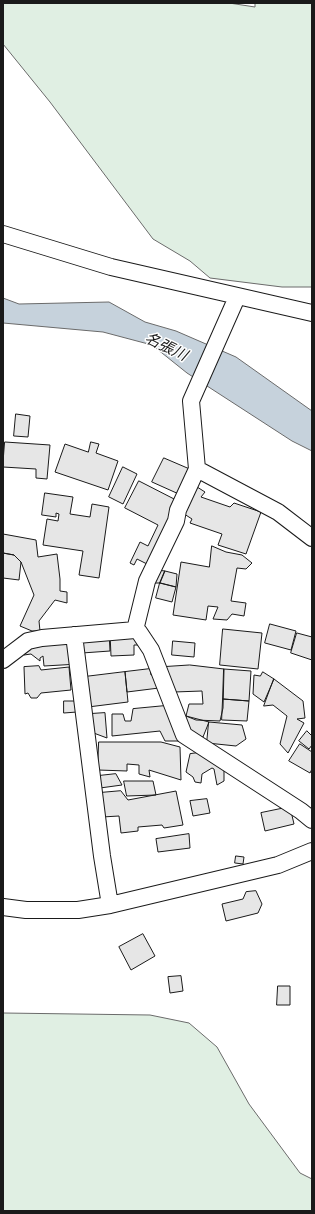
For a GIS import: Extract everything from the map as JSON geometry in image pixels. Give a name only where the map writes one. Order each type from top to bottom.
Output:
[{"type":"street","points":[[3,234],[111,267],[312,314]]},
{"type":"street","points":[[135,630],[147,581],[176,521],[178,510],[197,469],[191,401],[237,297]]},
{"type":"street","points":[[197,469],[278,512],[312,538]]},
{"type":"street","points":[[3,660],[28,641],[74,635],[135,630],[139,632],[150,650],[184,735],[302,811],[312,820]]},
{"type":"street","points":[[74,635],[102,856],[110,905]]},
{"type":"street","points":[[3,908],[26,910],[78,910],[110,905],[278,866],[312,851]]},
{"type":"green space","points":[[3,3],[229,3],[255,7],[255,3],[312,3],[312,287],[282,287],[210,278],[190,261],[153,239],[50,102],[3,44]]},
{"type":"green space","points":[[3,1013],[150,1015],[189,1023],[217,1047],[249,1104],[300,1173],[312,1179],[312,1211],[3,1211]]},
{"type":"water","name":"名張川","points":[[3,298],[19,304],[109,302],[145,322],[176,331],[236,357],[312,411],[312,451],[292,441],[187,373],[152,345],[103,332],[3,323]]},
{"type":"building","points":[[16,414],[30,416],[28,437],[14,436]]},
{"type":"building","points":[[5,442],[50,445],[47,479],[36,478],[36,469],[3,467]]},
{"type":"building","points":[[91,442],[99,444],[96,453],[118,461],[108,490],[55,472],[65,444],[88,452]]},
{"type":"building","points":[[164,458],[192,470],[181,495],[152,482]]},
{"type":"building","points":[[123,467],[137,474],[123,504],[109,497]]},
{"type":"building","points":[[139,481],[178,501],[147,564],[137,559],[134,565],[130,563],[140,542],[148,546],[158,525],[125,508]]},
{"type":"building","points":[[194,485],[205,492],[201,497],[230,507],[234,503],[261,512],[246,554],[218,545],[222,534],[190,523],[192,519],[178,510]]},
{"type":"building","points":[[45,493],[73,497],[70,514],[90,517],[92,504],[109,507],[99,578],[79,575],[83,551],[43,545],[47,519],[58,521],[59,514],[56,513],[56,517],[42,515]]},
{"type":"building","points":[[3,534],[36,540],[38,557],[57,554],[60,591],[67,592],[67,603],[55,600],[39,621],[40,631],[32,631],[20,626],[34,595],[21,562],[14,555],[3,553]]},
{"type":"building","points":[[212,546],[226,552],[242,555],[252,563],[246,569],[237,568],[231,601],[246,603],[244,616],[232,614],[227,620],[213,619],[218,607],[208,606],[206,620],[173,615],[181,562],[209,567]]},
{"type":"building","points":[[3,553],[14,555],[21,562],[19,580],[3,578]]},
{"type":"building","points":[[157,570],[165,571],[160,583],[154,583]]},
{"type":"building","points":[[165,571],[177,574],[176,587],[160,583]]},
{"type":"building","points":[[160,583],[176,587],[172,602],[156,598]]},
{"type":"building","points":[[270,624],[296,631],[291,650],[265,643]]},
{"type":"building","points":[[223,629],[262,633],[258,669],[220,665]]},
{"type":"building","points":[[109,632],[110,651],[82,653],[81,635]]},
{"type":"building","points":[[139,632],[139,645],[134,645],[134,655],[111,656],[110,633]]},
{"type":"building","points":[[297,633],[312,637],[312,660],[291,653]]},
{"type":"building","points":[[69,636],[79,664],[44,666],[43,656],[40,658],[40,661],[31,654],[24,655],[23,645]]},
{"type":"building","points":[[173,641],[195,643],[194,657],[172,655]]},
{"type":"building","points":[[190,665],[224,669],[223,708],[220,721],[196,720],[186,716],[189,704],[203,704],[202,691],[174,692],[164,667]]},
{"type":"building","points":[[39,666],[41,670],[69,667],[71,690],[41,693],[37,698],[31,698],[28,693],[25,694],[24,667]]},
{"type":"building","points":[[150,669],[151,675],[157,674],[159,688],[127,692],[125,672]]},
{"type":"building","points":[[224,669],[251,671],[249,701],[223,699]]},
{"type":"building","points":[[125,672],[128,702],[88,707],[84,677]]},
{"type":"building","points":[[263,672],[274,679],[264,702],[253,694],[254,675],[260,676]]},
{"type":"building","points":[[274,679],[303,701],[305,718],[297,719],[304,723],[288,753],[280,744],[287,716],[273,705],[264,706]]},
{"type":"building","points":[[223,699],[249,701],[247,721],[222,720]]},
{"type":"building","points":[[64,701],[77,701],[77,712],[64,713]]},
{"type":"building","points":[[164,706],[179,722],[179,741],[165,741],[160,731],[112,736],[112,714],[123,714],[125,721],[131,721],[133,709]]},
{"type":"building","points":[[105,713],[107,738],[91,732],[90,714]]},
{"type":"building","points":[[186,716],[209,722],[203,737],[184,735]]},
{"type":"building","points":[[209,722],[242,725],[246,739],[236,746],[207,743]]},
{"type":"building","points":[[307,731],[312,736],[312,745],[309,749],[299,741]]},
{"type":"building","points":[[99,742],[161,742],[180,747],[181,780],[149,770],[150,777],[139,774],[139,765],[127,764],[127,771],[98,770]]},
{"type":"building","points":[[300,744],[312,752],[312,769],[310,773],[289,761]]},
{"type":"building","points":[[205,752],[224,764],[224,781],[217,785],[214,769],[212,768],[202,774],[201,783],[195,782],[193,777],[186,772],[190,754]]},
{"type":"building","points":[[116,774],[122,785],[100,788],[98,776]]},
{"type":"building","points":[[124,781],[153,781],[156,795],[127,796]]},
{"type":"building","points":[[121,791],[128,800],[176,791],[183,825],[164,828],[162,825],[138,827],[138,831],[121,833],[119,816],[102,817],[99,793]]},
{"type":"building","points":[[207,799],[210,813],[193,816],[190,801]]},
{"type":"building","points":[[290,807],[294,824],[265,831],[261,813]]},
{"type":"building","points":[[189,834],[190,848],[158,852],[156,839]]},
{"type":"building","points":[[236,856],[244,857],[243,864],[235,863]]},
{"type":"building","points":[[256,891],[262,904],[258,913],[226,921],[222,904],[243,899],[246,892]]},
{"type":"building","points":[[143,934],[155,956],[131,970],[119,947]]},
{"type":"building","points":[[181,976],[183,991],[170,993],[168,977]]},
{"type":"building","points":[[278,986],[290,986],[290,1005],[277,1005]]}]
